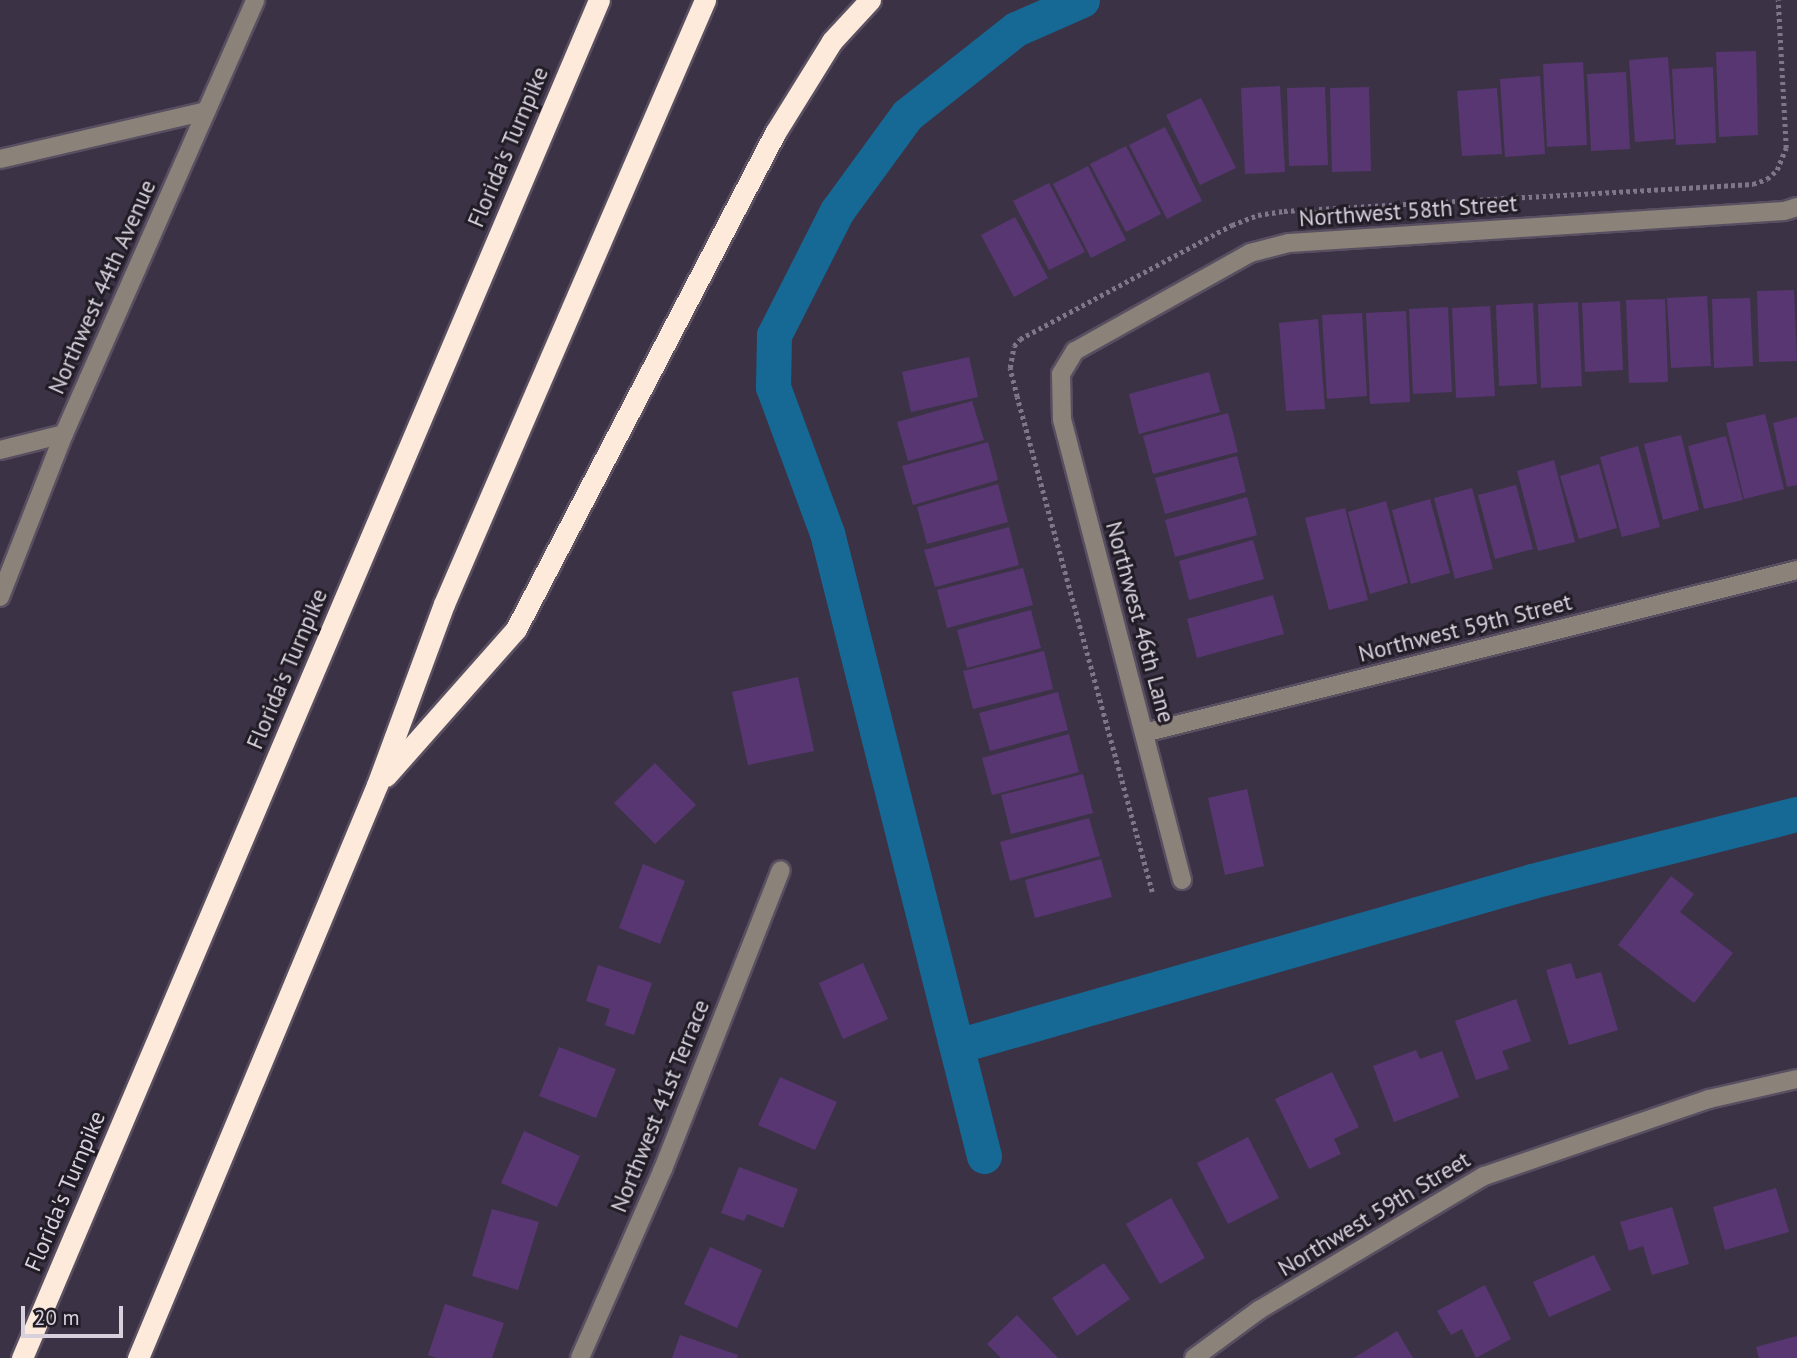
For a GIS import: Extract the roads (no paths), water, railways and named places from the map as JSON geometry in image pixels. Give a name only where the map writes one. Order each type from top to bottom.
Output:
[{"type":"highway","name":"Florida's Turnpike","points":[[22,1358],[599,0]]},
{"type":"highway","points":[[138,1358],[377,785],[444,604],[705,0]]},
{"type":"highway","points":[[377,785],[516,629],[775,133],[832,41],[870,0]]},
{"type":"street","name":"Northwest 44th Avenue","points":[[0,597],[64,434],[255,0]]},
{"type":"street","points":[[0,159],[206,111]]},
{"type":"street","name":"Northwest 58th Street","points":[[1061,374],[1074,351],[1250,253],[1289,243],[1784,211],[1797,207]]},
{"type":"street","name":"Northwest 46th Lane","points":[[1061,374],[1062,419],[1182,880]]},
{"type":"street","points":[[0,450],[64,434]]},
{"type":"street","name":"Northwest 59th Street","points":[[1144,733],[1797,570]]},
{"type":"street","name":"Northwest 41st Terrace","points":[[580,1358],[663,1170],[781,870]]},
{"type":"street","name":"Northwest 59th Street","points":[[1195,1358],[1259,1310],[1484,1176],[1709,1099],[1797,1079]]},
{"type":"waterway","points":[[984,1156],[827,533],[773,387],[774,335],[837,211],[907,115],[1016,29],[1082,0]]},
{"type":"waterway","points":[[957,1046],[1532,881],[1797,814]]}]
